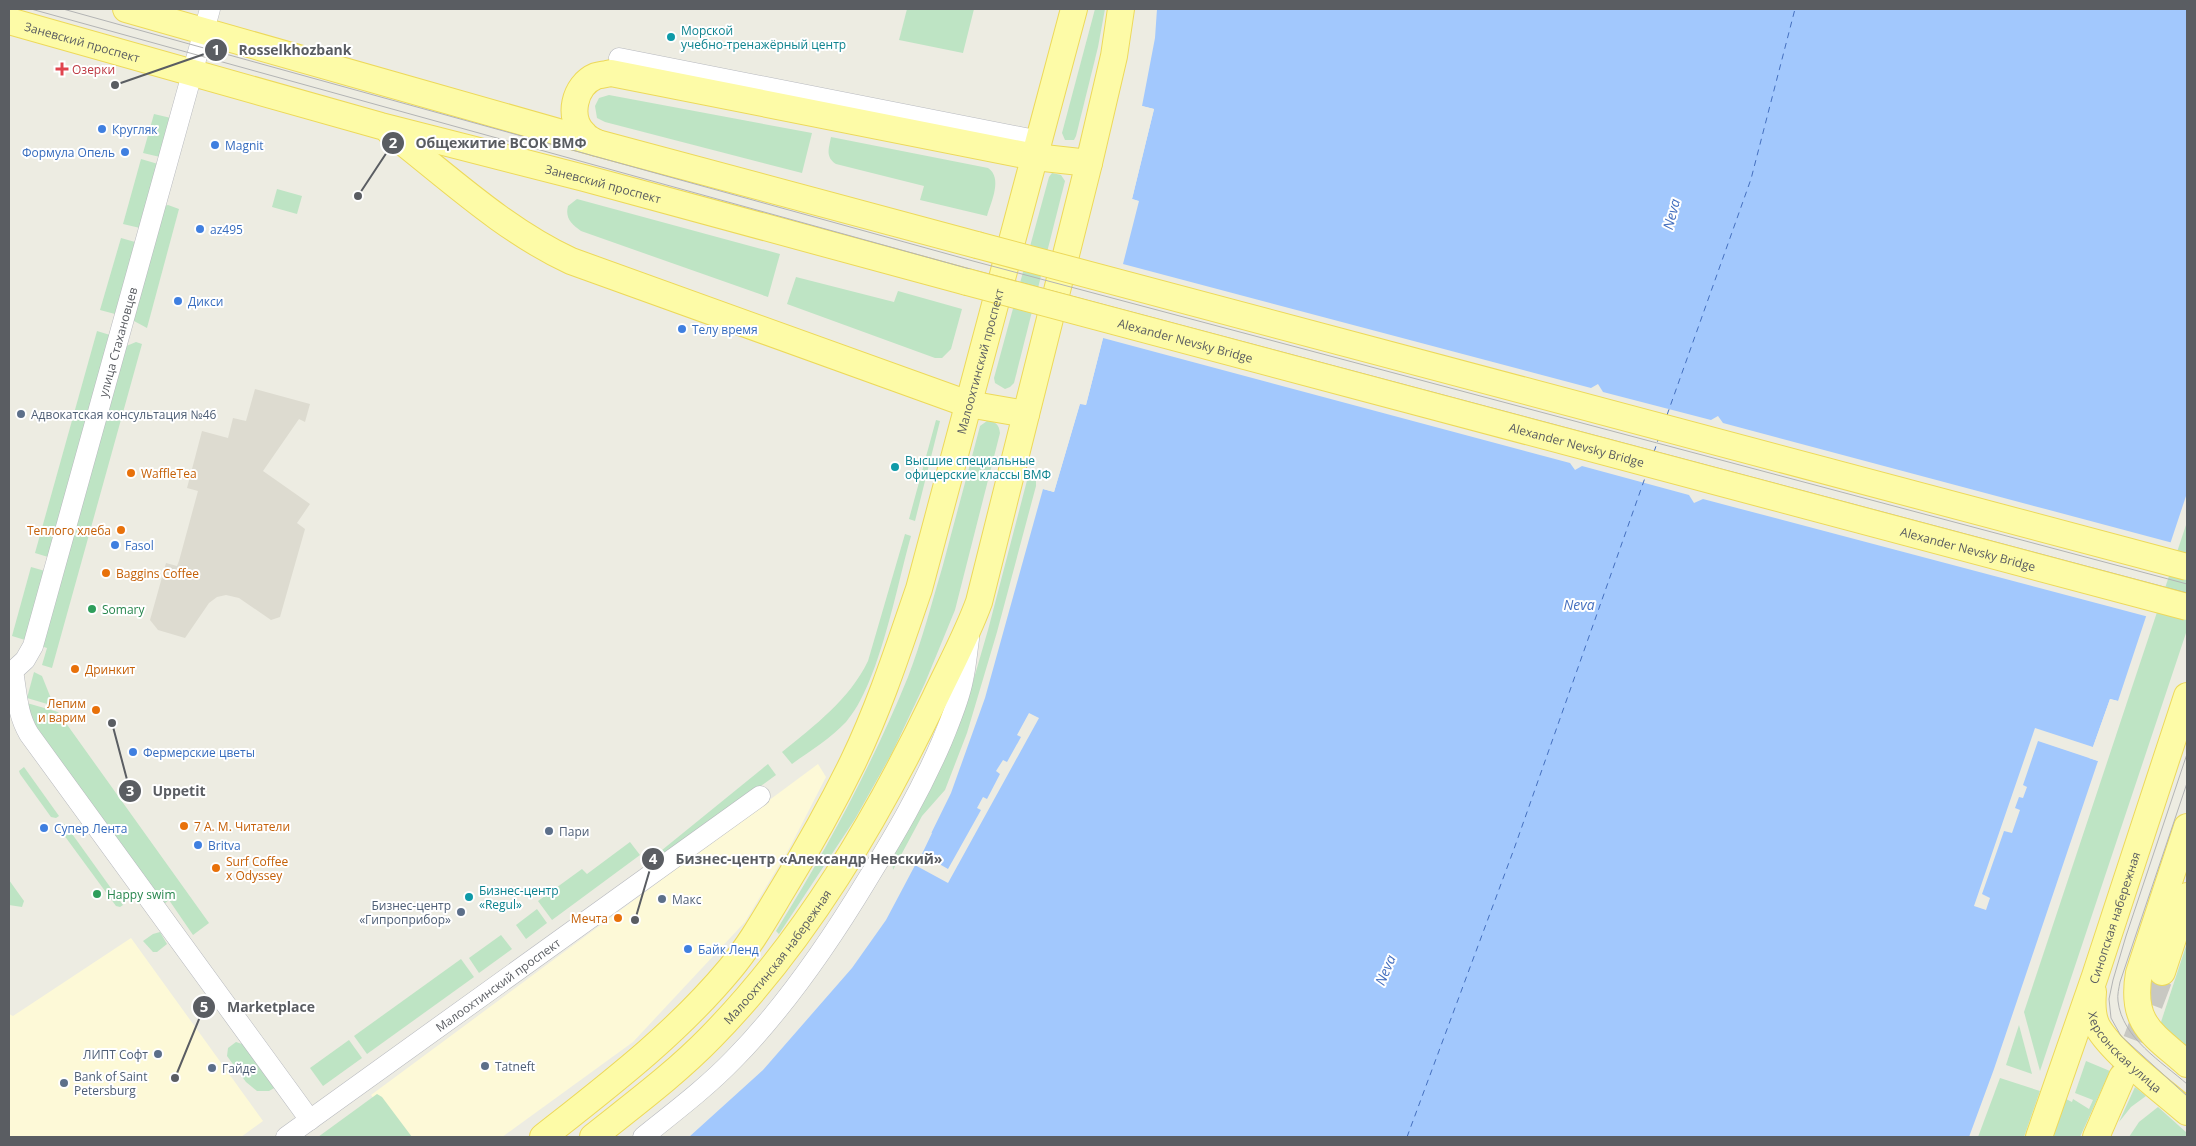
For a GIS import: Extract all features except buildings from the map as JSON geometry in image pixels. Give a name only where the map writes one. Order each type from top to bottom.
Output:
[{"type":"main road","points":[[126,9],[207,20],[597,143],[2187,566]]},
{"type":"main road","name":"Малоохтинский проспект","points":[[543,1137],[626,1072],[673,1032],[732,968],[762,925],[806,852],[854,760],[892,668],[919,589],[1074,9]]},
{"type":"main road","points":[[976,612],[1114,56],[1121,9]]},
{"type":"main road","name":"Заневский проспект","points":[[9,21],[381,126],[584,178],[967,282]]},
{"type":"main road","points":[[597,143],[583,134],[575,119],[574,102],[582,87],[595,77],[611,73],[1038,149],[1088,162]]},
{"type":"main road","points":[[381,126],[541,247],[571,261],[1026,414]]},
{"type":"main road","name":"Alexander Nevsky Bridge","points":[[967,282],[2187,607]]},
{"type":"main road","name":"Малоохтинская набережная","points":[[593,1137],[671,1074],[711,1037],[745,1000],[789,944],[865,831],[916,737],[976,612]]},
{"type":"main road","name":"Синопская набережная","points":[[2039,1137],[2095,976],[2187,696]]},
{"type":"main road","points":[[2151,972],[2187,827]]},
{"type":"main road","points":[[2187,896],[2151,972],[2136,991],[2136,1004],[2142,1020],[2154,1035],[2187,1064]]},
{"type":"main road","name":"Херсонская улица","points":[[2095,976],[2092,1005],[2096,1025],[2109,1043],[2187,1112]]},
{"type":"main road","points":[[2096,1137],[2122,1077]]},
{"type":"street","name":"улица Стахановцев","points":[[11,672],[25,660],[33,646],[207,20]]},
{"type":"street","points":[[619,58],[1038,149]]},
{"type":"street","points":[[643,1137],[698,1094],[734,1059],[770,1018],[815,960],[849,911],[911,809],[949,724],[963,681],[976,612]]},
{"type":"street","points":[[11,672],[18,710],[29,734],[310,1120]]},
{"type":"street","name":"Малоохтинский проспект","points":[[286,1137],[760,796]]},
{"type":"shaded area","points":[[255,389],[310,404],[305,422],[299,419],[263,471],[310,504],[297,523],[305,529],[280,617],[271,620],[239,598],[226,595],[217,597],[209,603],[185,638],[158,630],[150,620],[166,563],[177,566],[179,561],[198,491],[187,488],[202,431],[228,438],[233,418],[246,421]]},
{"type":"shaded area","points":[[818,764],[826,777],[790,847],[745,922],[633,1042],[502,1137],[404,1137],[371,1095]]},
{"type":"shaded area","points":[[131,938],[263,1121],[241,1137],[9,1137],[9,1014],[13,1016]]},
{"type":"green space","points":[[907,9],[974,9],[963,53],[899,40]]},
{"type":"green space","points":[[1095,9],[1105,9],[1098,47],[1076,136],[1074,140],[1065,140],[1062,133]]},
{"type":"green space","points":[[609,95],[812,133],[802,173],[605,122],[597,118],[595,106],[599,98]]},
{"type":"green space","points":[[154,114],[171,118],[160,157],[143,153]]},
{"type":"green space","points":[[831,137],[988,168],[995,178],[995,190],[987,216],[920,200],[924,186],[836,164],[829,155]]},
{"type":"green space","points":[[141,159],[158,164],[140,228],[123,224]]},
{"type":"green space","points":[[1052,173],[1061,175],[1065,181],[1014,383],[1005,389],[995,383],[994,378],[1049,177]]},
{"type":"green space","points":[[277,189],[302,196],[297,214],[272,207]]},
{"type":"green space","points":[[577,199],[780,254],[768,297],[581,231],[572,223],[567,214],[568,206]]},
{"type":"green space","points":[[168,205],[179,209],[147,328],[134,321],[133,314],[164,206]]},
{"type":"green space","points":[[121,238],[135,242],[115,314],[100,310]]},
{"type":"green space","points":[[796,277],[894,302],[898,291],[962,309],[951,349],[942,358],[935,358],[787,304]]},
{"type":"green space","points":[[97,331],[110,335],[48,557],[35,553]]},
{"type":"green space","points":[[136,342],[142,344],[52,668],[42,665],[47,648],[41,646],[124,347]]},
{"type":"green space","points":[[936,420],[940,421],[915,521],[909,519]]},
{"type":"green space","points":[[987,421],[996,424],[999,427],[1000,433],[955,610],[925,683],[892,753],[855,819],[779,934],[776,931],[813,870],[864,775],[908,677],[943,565],[980,426]]},
{"type":"green space","points":[[1030,469],[1036,479],[1036,486],[997,632],[967,733],[945,790],[922,816],[893,870],[892,859],[894,853],[972,685]]},
{"type":"green space","points":[[2187,522],[2187,630],[2040,1071],[2024,1012]]},
{"type":"green space","points":[[905,534],[911,536],[886,634],[868,684],[858,705],[840,728],[792,764],[782,752],[819,722],[841,700],[868,661]]},
{"type":"green space","points":[[31,567],[45,571],[25,640],[12,636]]},
{"type":"green space","points":[[34,672],[42,676],[54,706],[27,698]]},
{"type":"green space","points":[[27,703],[58,712],[209,923],[193,935],[169,900],[163,905],[31,722]]},
{"type":"green space","points":[[768,764],[776,775],[677,847],[651,859]]},
{"type":"green space","points":[[24,767],[59,816],[56,818],[51,817],[20,774],[19,771]]},
{"type":"green space","points":[[65,824],[123,905],[120,907],[116,906],[61,831],[61,826]]},
{"type":"green space","points":[[630,842],[640,855],[552,920],[538,901],[582,869],[587,874]]},
{"type":"green space","points":[[9,880],[24,901],[22,907],[9,905]]},
{"type":"green space","points":[[537,909],[547,923],[526,939],[516,925]]},
{"type":"green space","points":[[160,932],[167,944],[157,952],[153,952],[143,941],[153,934]]},
{"type":"green space","points":[[501,935],[512,949],[479,973],[469,958]]},
{"type":"green space","points":[[2187,943],[2187,1049],[2160,1025]]},
{"type":"green space","points":[[461,959],[474,977],[367,1054],[354,1036]]},
{"type":"green space","points":[[2019,1025],[2032,1074],[2006,1065]]},
{"type":"green space","points":[[349,1040],[362,1058],[323,1086],[310,1068]]},
{"type":"green space","points":[[236,1042],[245,1045],[276,1087],[269,1091],[257,1091],[246,1082],[227,1056],[228,1048]]},
{"type":"green space","points":[[2086,1061],[2110,1071],[2080,1137],[2052,1137],[2066,1099],[2072,1102],[2073,1099],[2089,1109],[2093,1100],[2075,1093]]},
{"type":"green space","points":[[2000,1078],[2040,1091],[2024,1137],[1978,1137]]},
{"type":"green space","points":[[2135,1087],[2146,1096],[2131,1107],[2119,1122]]},
{"type":"green space","points":[[377,1094],[382,1097],[412,1137],[318,1137]]},
{"type":"green space","points":[[2158,1107],[2187,1133],[2187,1137],[2129,1137],[2139,1122]]},
{"type":"water","name":"Neva","points":[[1157,9],[2187,9],[2187,493],[2118,701],[2110,699],[2089,758],[2098,761],[1994,1069],[1969,1137],[689,1137],[763,1070],[852,968],[886,920],[951,793],[985,698],[1043,489],[1054,492],[1080,403],[1086,405],[1138,201],[1132,199],[1154,109],[1142,106],[1155,38]]},
{"type":"pier","points":[[1142,106],[1154,109],[1132,199],[1139,201],[1123,264],[1591,388],[1598,384],[1603,392],[1711,420],[1718,416],[1723,423],[2173,543],[2149,617],[1703,499],[1694,503],[1689,495],[1582,466],[1575,470],[1570,463],[1103,338],[1086,405],[1080,404],[1054,492],[1043,489],[1043,486],[1053,489],[1077,403],[1084,402],[1136,203],[1129,199],[1151,111],[1141,108]]},
{"type":"pier","points":[[2110,699],[2118,701],[2117,704],[2111,702],[2092,757],[2098,759],[2098,761],[2038,741],[2023,785],[2027,787],[2023,798],[2019,797],[2015,808],[2020,810],[2012,833],[2004,831],[1982,894],[1990,898],[1986,910],[1974,906],[2035,728],[2093,747]]},
{"type":"pier","points":[[1029,713],[1039,718],[948,883],[913,864],[930,832],[932,833],[922,854],[948,869],[981,810],[977,808],[983,797],[987,799],[1000,774],[996,771],[1003,760],[1007,762],[1021,737],[1017,735]]},
{"type":"ferry route","points":[[1667,415],[1751,179],[1795,9]]},
{"type":"ferry route","points":[[1654,452],[1658,440]]},
{"type":"ferry route","points":[[1407,1137],[1514,849],[1646,475]]},
{"type":"tunnel","points":[[2122,1077],[2162,972]]},
{"type":"tram line","points":[[31,9],[970,269],[2187,593]]},
{"type":"tram line","points":[[63,9],[973,261],[2187,584]]},
{"type":"tram line","points":[[2187,754],[2126,936],[2109,999],[2111,1018],[2121,1036],[2187,1096]]},
{"type":"tram line","points":[[2187,783],[2120,982],[2118,996],[2121,1014],[2135,1038],[2155,1058],[2187,1084]]},
{"type":"place","name":"Морской учебно-тренажёрный центр","points":[[671,37]]},
{"type":"place","name":"Озерки","points":[[62,69]]},
{"type":"place","name":"Rosselkhozbank","points":[[115,85]]},
{"type":"place","name":"Кругляк","points":[[102,129]]},
{"type":"place","name":"Magnit","points":[[215,145]]},
{"type":"place","name":"Формула Опель","points":[[125,152]]},
{"type":"place","name":"Общежитие ВСОК ВМФ","points":[[358,196]]},
{"type":"place","name":"az495","points":[[200,229]]},
{"type":"place","name":"Дикси","points":[[178,301]]},
{"type":"place","name":"Телу время","points":[[682,329]]},
{"type":"place","name":"Адвокатская консультация №46","points":[[21,414]]},
{"type":"place","name":"Высшие специальные офицерские классы ВМФ","points":[[895,467]]},
{"type":"place","name":"WaffleTea","points":[[131,473]]},
{"type":"place","name":"Теплого хлеба","points":[[121,530]]},
{"type":"place","name":"Fasol","points":[[115,545]]},
{"type":"place","name":"Baggins Coffee","points":[[106,573]]},
{"type":"place","name":"Somary","points":[[92,609]]},
{"type":"place","name":"Дринкит","points":[[75,669]]},
{"type":"place","name":"Лепим и варим","points":[[96,710]]},
{"type":"place","name":"Uppetit","points":[[112,723]]},
{"type":"place","name":"Фермерские цветы","points":[[133,752]]},
{"type":"place","name":"7 А. М. Читатели","points":[[184,826]]},
{"type":"place","name":"Супер Лента","points":[[44,828]]},
{"type":"place","name":"Пари","points":[[549,831]]},
{"type":"place","name":"Britva","points":[[198,845]]},
{"type":"place","name":"Surf Coffee х Odyssey","points":[[216,868]]},
{"type":"place","name":"Happy swim","points":[[97,894]]},
{"type":"place","name":"Бизнес-центр «Regul»","points":[[469,897]]},
{"type":"place","name":"Макс","points":[[662,899]]},
{"type":"place","name":"Бизнес-центр «Гипроприбор»","points":[[461,912]]},
{"type":"place","name":"Мечта","points":[[618,918]]},
{"type":"place","name":"Бизнес-центр «Александр Невский»","points":[[635,920]]},
{"type":"place","name":"Байк Ленд","points":[[688,949]]},
{"type":"place","name":"ЛИПТ Софт","points":[[158,1054]]},
{"type":"place","name":"Tatneft","points":[[485,1066]]},
{"type":"place","name":"Гайде","points":[[212,1068]]},
{"type":"place","name":"Marketplace","points":[[175,1078]]},
{"type":"place","name":"Bank of Saint Petersburg","points":[[64,1083]]}]
